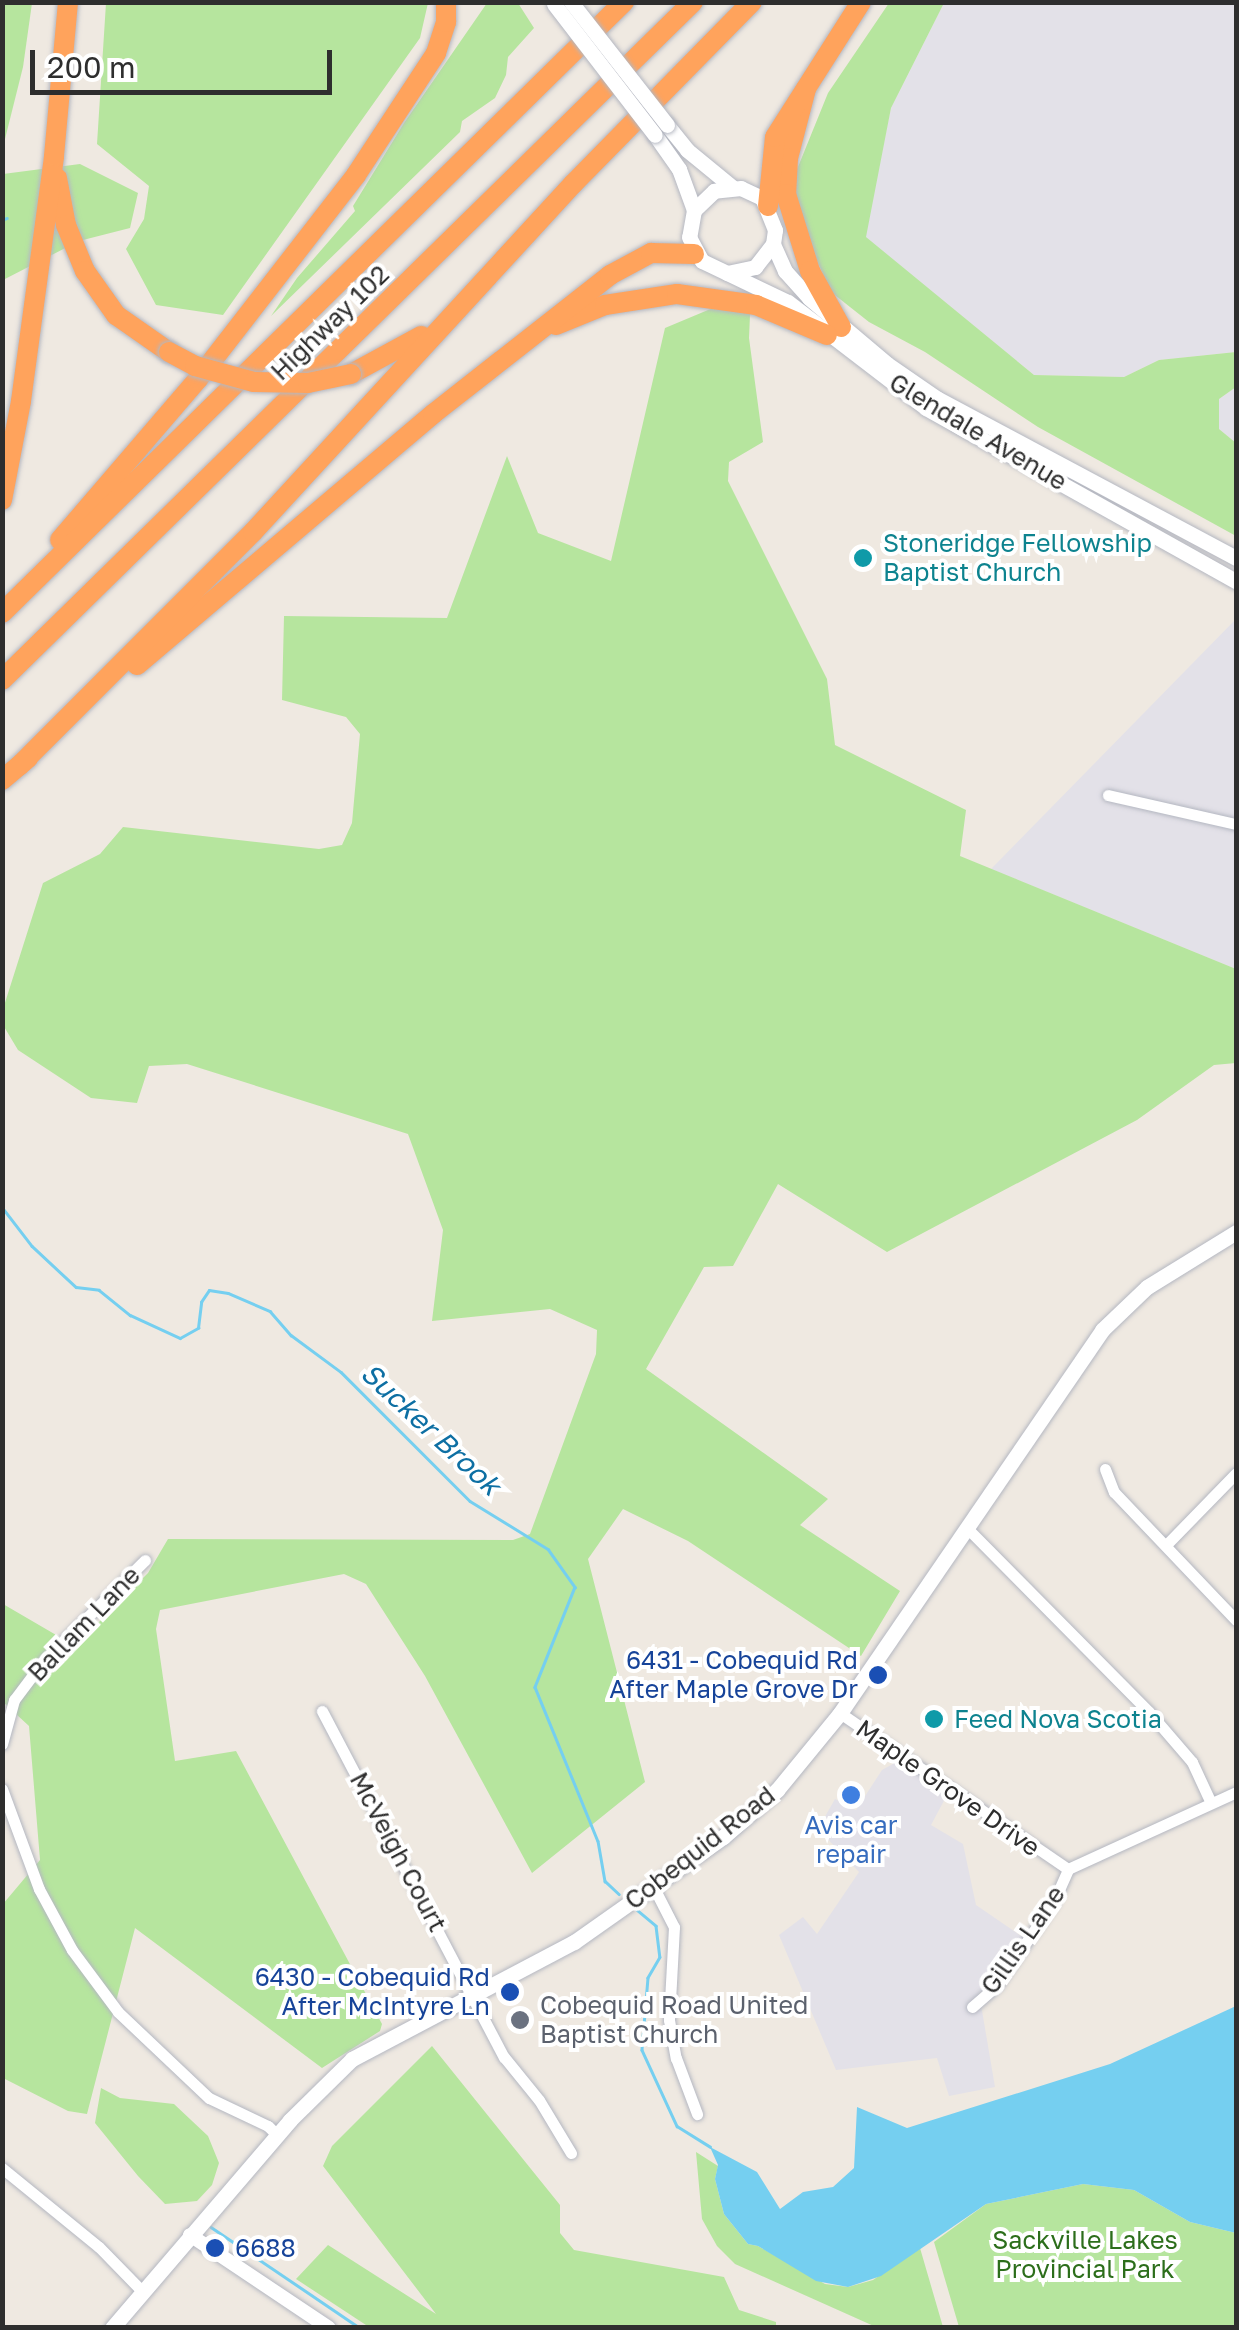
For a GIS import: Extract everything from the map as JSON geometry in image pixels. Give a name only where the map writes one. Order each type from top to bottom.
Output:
[{"type":"highway","points":[[2,500],[21,400],[54,156],[68,2]]},
{"type":"highway","points":[[2,610],[198,379],[356,174],[436,53],[446,22],[446,2]]},
{"type":"highway","name":"Highway 102","points":[[2,610],[624,2]]},
{"type":"highway","name":"Highway 102","points":[[2,680],[693,2]]},
{"type":"highway","points":[[11,773],[253,532],[485,277],[752,2]]},
{"type":"highway","points":[[768,206],[775,137],[861,2]]},
{"type":"highway","points":[[806,90],[788,158],[786,194],[803,255],[834,331]]},
{"type":"highway","points":[[54,156],[66,225],[85,271],[116,315],[195,366],[254,382],[308,383],[351,374],[421,336],[485,277]]},
{"type":"highway","points":[[11,773],[433,414],[633,259],[652,253],[694,254]]},
{"type":"highway","points":[[540,330],[605,305],[677,294],[756,306],[834,331]]},
{"type":"main road","points":[[559,3],[661,130],[680,168],[694,210],[689,237],[694,254]]},
{"type":"main road","points":[[661,130],[732,188]]},
{"type":"main road","points":[[694,210],[714,191],[732,188],[755,194],[768,206]]},
{"type":"main road","name":"Glendale Avenue","points":[[768,206],[775,230],[772,244],[792,279],[834,331],[926,408],[1236,581]]},
{"type":"main road","points":[[727,273],[755,267],[772,244]]},
{"type":"main road","name":"Glendale Avenue","points":[[694,254],[788,302],[938,399],[1236,558]]},
{"type":"main road","name":"Cobequid Road","points":[[112,2328],[277,2134],[352,2059],[574,1942],[723,1837],[778,1790],[840,1712],[1102,1330],[1123,1306],[1180,1264],[1236,1232]]},
{"type":"street","points":[[1108,795],[1236,824]]},
{"type":"street","points":[[1105,1469],[1114,1492],[1236,1620]]},
{"type":"street","points":[[1166,1545],[1236,1474]]},
{"type":"street","points":[[966,1527],[1150,1712],[1192,1762],[1211,1803]]},
{"type":"street","name":"Ballam Lane","points":[[2,1744],[14,1700],[44,1660],[145,1560]]},
{"type":"street","name":"McVeigh Court","points":[[322,1711],[509,2065],[539,2100],[571,2152]]},
{"type":"street","name":"Maple Grove Drive","points":[[840,1712],[1062,1866]]},
{"type":"street","points":[[2,1789],[39,1889],[72,1950],[118,2012],[209,2098],[277,2134]]},
{"type":"street","points":[[1062,1866],[1236,1792]]},
{"type":"street","name":"Gillis Lane","points":[[972,2008],[997,1985],[1054,1901],[1062,1866]]},
{"type":"street","points":[[653,1886],[674,1927],[669,2020],[676,2058],[696,2114]]},
{"type":"street","points":[[2,2168],[99,2247],[142,2291]]},
{"type":"street","points":[[190,2235],[329,2328]]},
{"type":"shaded area","points":[[944,3],[1236,3],[1236,352],[1159,360],[1124,377],[1034,375],[865,237],[891,108]]},
{"type":"shaded area","points":[[1236,387],[1236,443],[1219,429],[1219,399]]},
{"type":"shaded area","points":[[1236,619],[1236,969],[991,869]]},
{"type":"shaded area","points":[[900,1760],[947,1795],[931,1825],[963,1844],[976,1905],[1027,1940],[999,1980],[979,1993],[995,2087],[949,2096],[937,2058],[836,2070],[779,1935],[803,1917],[817,1934],[859,1872],[818,1829],[835,1799],[856,1810],[882,1770]]},
{"type":"green space","points":[[3,2],[32,3],[23,67],[3,147]]},
{"type":"green space","points":[[106,3],[428,3],[420,38],[223,315],[156,305],[126,249],[144,219],[149,186],[97,144]]},
{"type":"green space","points":[[487,3],[518,3],[534,28],[508,57],[506,75],[495,98],[462,121],[460,132],[271,316],[297,278],[355,211],[353,206],[404,123]]},
{"type":"green space","points":[[889,3],[944,3],[891,108],[866,237],[1034,375],[1124,377],[1159,360],[1236,352],[1236,387],[1219,399],[1219,429],[1236,443],[1236,536],[1038,427],[925,352],[869,322],[831,292],[787,194],[828,93]]},
{"type":"green space","points":[[80,164],[138,193],[130,228],[79,241],[3,280],[3,174]]},
{"type":"green space","points":[[751,292],[749,338],[763,442],[729,462],[728,481],[827,679],[835,745],[966,810],[960,856],[1236,969],[1236,1063],[1214,1065],[1137,1120],[887,1252],[778,1184],[733,1266],[704,1267],[646,1369],[828,1499],[800,1525],[900,1591],[861,1656],[688,1541],[623,1509],[588,1559],[645,1782],[532,1873],[425,1676],[366,1584],[344,1574],[160,1610],[156,1629],[175,1761],[236,1751],[382,2024],[380,2031],[322,2068],[135,1928],[87,2114],[68,2111],[3,2078],[3,1904],[40,1860],[29,1726],[3,1702],[3,1604],[75,1646],[148,1573],[168,1539],[513,1540],[530,1534],[596,1354],[597,1330],[550,1309],[432,1321],[443,1230],[408,1134],[187,1064],[149,1066],[137,1103],[91,1098],[18,1050],[3,1025],[3,1009],[43,883],[100,854],[123,827],[319,849],[342,845],[352,823],[360,734],[346,717],[282,700],[284,616],[447,618],[507,456],[538,533],[611,561],[665,328]]},
{"type":"green space","points":[[432,2046],[560,2205],[560,2233],[574,2250],[724,2277],[739,2310],[776,2322],[776,2327],[369,2327],[296,2279],[328,2245],[436,2314],[323,2166],[332,2146]]},
{"type":"green space","points":[[101,2088],[120,2098],[174,2104],[208,2136],[219,2163],[212,2185],[197,2201],[165,2204],[138,2176],[95,2123]]},
{"type":"green space","name":"Sackville Lakes Provincial Park","points":[[696,2152],[718,2166],[715,2179],[724,2214],[748,2244],[825,2284],[848,2287],[873,2280],[920,2248],[943,2327],[876,2327],[735,2264],[717,2246],[702,2219]]},
{"type":"green space","name":"Sackville Lakes Provincial Park","points":[[1083,2184],[1134,2190],[1190,2222],[1236,2233],[1236,2327],[959,2327],[934,2242],[986,2204]]},
{"type":"water","points":[[1236,2006],[1236,2233],[1190,2222],[1134,2190],[1083,2184],[986,2204],[881,2276],[848,2287],[816,2281],[758,2246],[748,2244],[724,2214],[715,2179],[718,2165],[710,2147],[757,2172],[780,2209],[803,2192],[833,2187],[854,2168],[857,2107],[907,2128],[1110,2064]]},
{"type":"waterway","points":[[2,220],[7,218]]},
{"type":"waterway","name":"Sucker Brook","points":[[2,1207],[32,1246],[76,1287],[99,1290],[130,1315],[180,1338],[198,1328],[201,1302],[209,1290],[228,1293],[270,1311],[291,1335],[341,1372],[470,1501],[548,1549],[575,1587],[535,1687],[598,1841],[605,1881],[619,1894]]},
{"type":"waterway","name":"Sucker Brook","points":[[636,1909],[656,1926],[660,1957],[648,1978],[642,2050],[677,2126],[710,2147]]},
{"type":"waterway","points":[[211,2227],[360,2328]]},
{"type":"place","name":"Stoneridge Fellowship Baptist Church","points":[[863,558]]},
{"type":"place","name":"6431 - Cobequid Rd After Maple Grove Dr","points":[[878,1675]]},
{"type":"place","name":"Feed Nova Scotia","points":[[934,1719]]},
{"type":"place","name":"Avis car repair","points":[[851,1795]]},
{"type":"place","name":"6430 - Cobequid Rd After McIntyre Ln","points":[[510,1992]]},
{"type":"place","name":"Cobequid Road United Baptist Church","points":[[520,2020]]},
{"type":"place","name":"6688","points":[[215,2248]]}]
